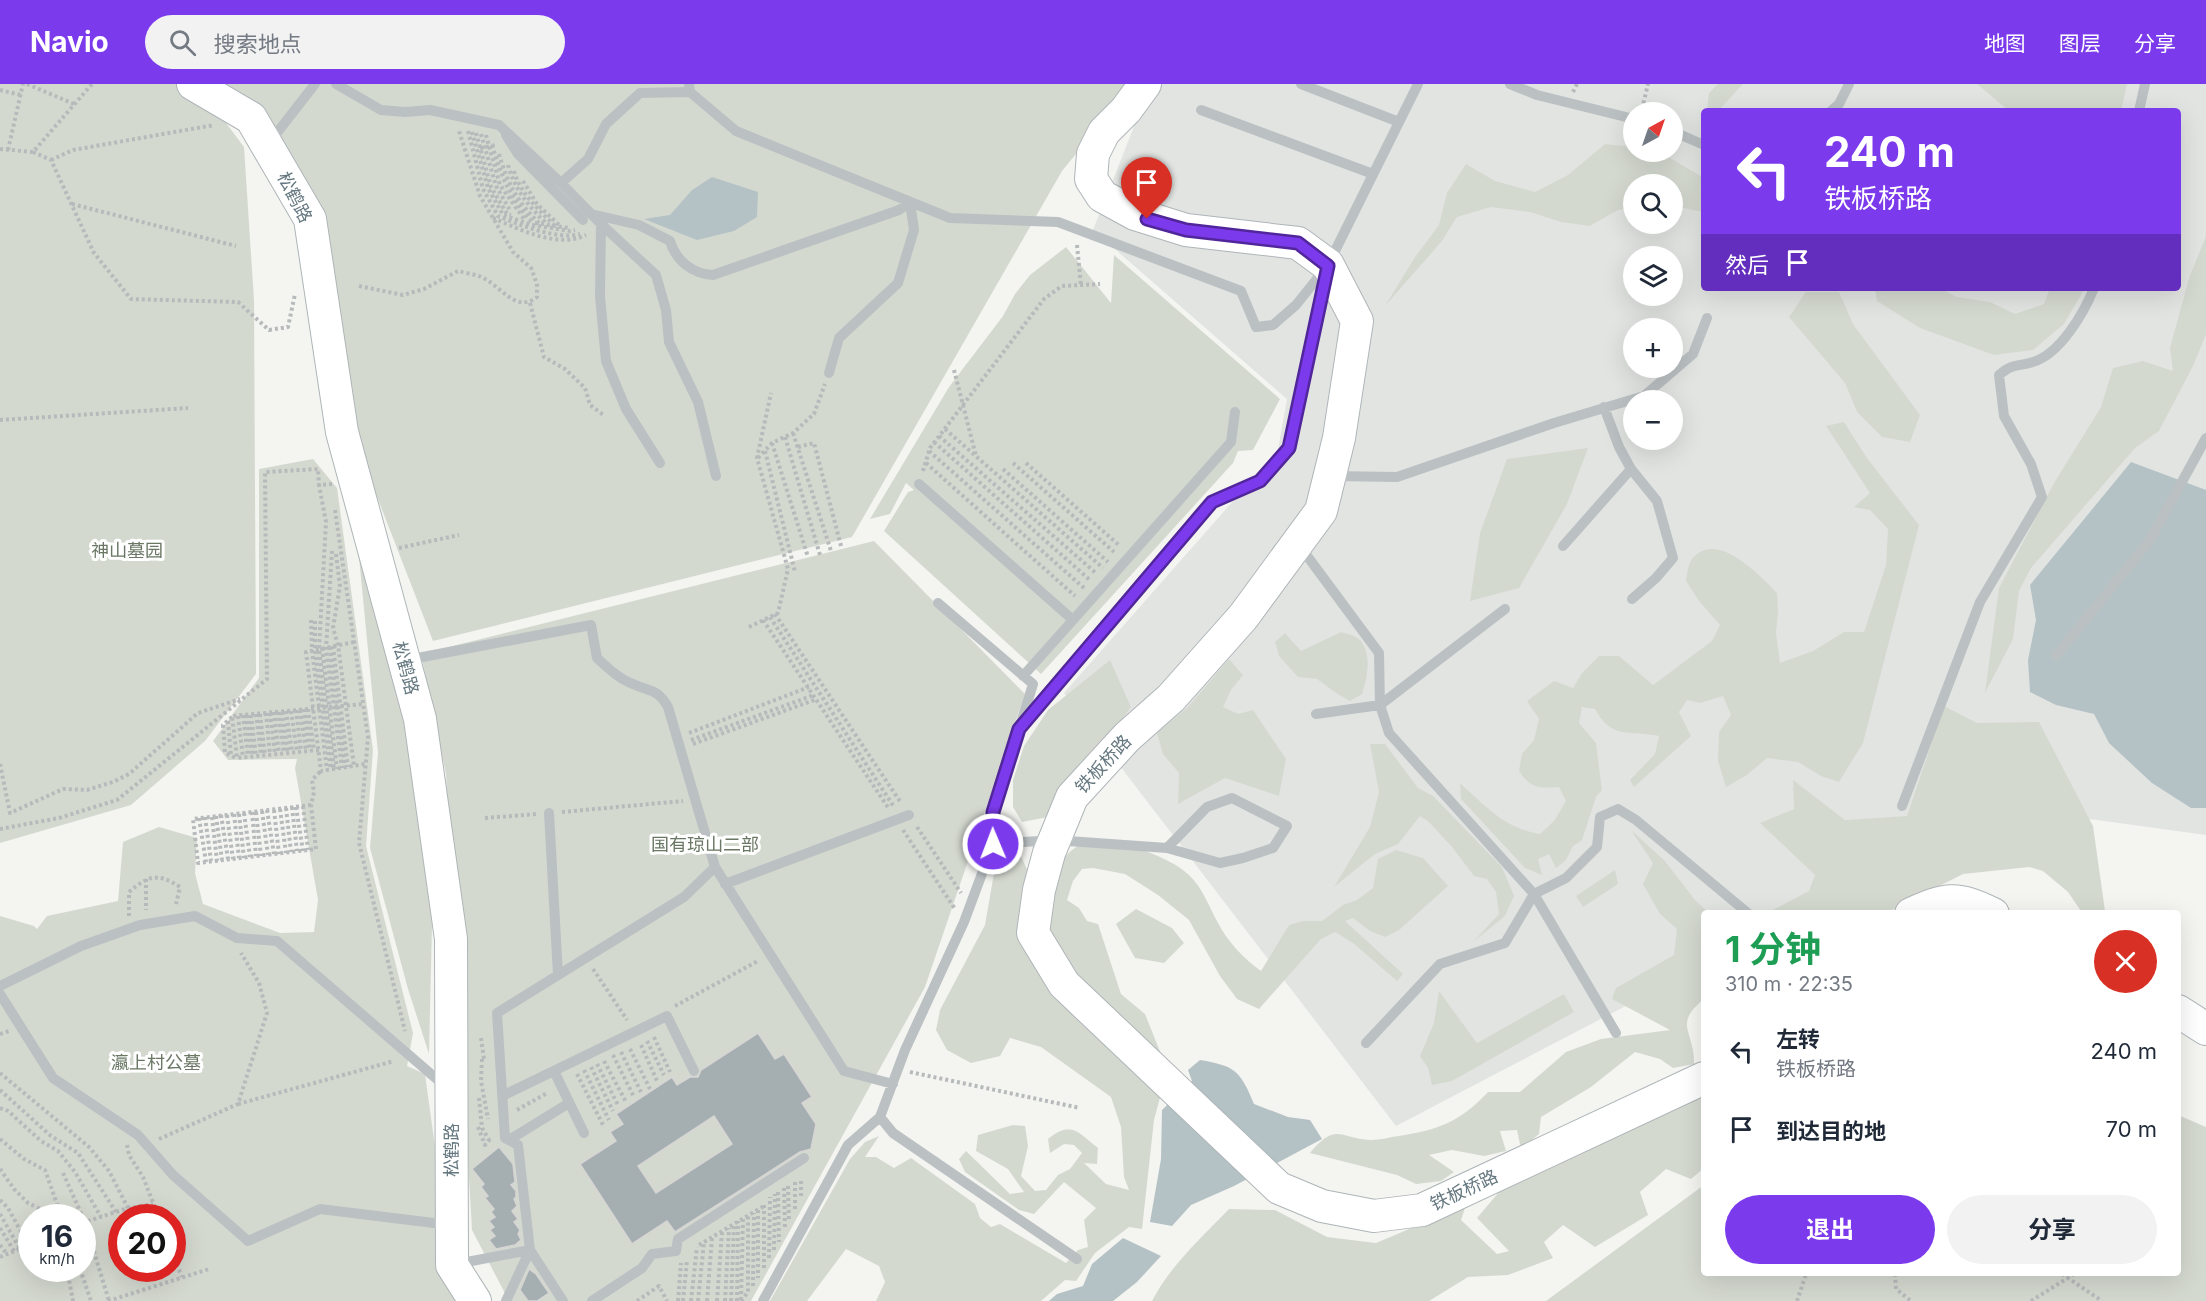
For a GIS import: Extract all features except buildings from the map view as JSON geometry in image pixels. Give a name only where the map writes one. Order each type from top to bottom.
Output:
[{"type":"street","points":[[193,84],[252,118]]},
{"type":"street","name":"铁板桥路","points":[[1145,84],[1126,110],[1104,132],[1093,154],[1091,179],[1101,196],[1135,214],[1186,230],[1298,243],[1328,266],[1357,321],[1339,438],[1321,511],[1243,617],[1170,698],[1127,737],[1072,797],[1054,840],[1039,890],[1034,933],[1064,984],[1279,1188],[1322,1206],[1374,1216],[1422,1210],[1701,1079]]},
{"type":"street","name":"松鹤路","points":[[252,118],[310,219],[342,432],[420,719],[451,939],[452,1265]]},
{"type":"street","points":[[1920,910],[1941,900],[1973,903],[1986,910]]},
{"type":"street","points":[[2181,1013],[2206,1029]]},
{"type":"street","points":[[452,1265],[475,1301]]},
{"type":"lane","points":[[267,146],[315,84]]},
{"type":"lane","points":[[336,84],[381,110],[405,112],[430,110],[479,120],[561,183],[593,219],[656,275],[666,310],[669,342],[698,402],[716,476]]},
{"type":"lane","points":[[1301,84],[1399,122]]},
{"type":"lane","points":[[561,183],[588,159],[606,124],[640,93],[690,88],[736,131],[950,218],[1058,222],[1241,291],[1256,327],[1273,325],[1296,305],[1328,266],[1418,84]]},
{"type":"lane","points":[[1510,84],[1537,95],[1623,116]]},
{"type":"lane","points":[[1835,108],[1849,84]]},
{"type":"lane","points":[[2141,108],[2145,84]]},
{"type":"lane","points":[[1201,110],[1373,174]]},
{"type":"lane","points":[[479,120],[518,154],[560,196],[593,219],[639,225],[670,241],[673,252],[693,271],[713,275],[899,210],[910,202]]},
{"type":"lane","points":[[1683,135],[1701,144]]},
{"type":"lane","points":[[829,373],[839,338],[897,283],[914,230],[910,202]]},
{"type":"lane","points":[[593,219],[606,361],[626,409],[660,463]]},
{"type":"lane","points":[[1019,729],[1212,502],[1260,481],[1289,448],[1328,266]]},
{"type":"lane","points":[[1902,806],[1980,602],[2042,497],[2031,464],[2004,416],[1999,375],[2011,365],[2034,362],[2053,351],[2086,310],[2093,291]]},
{"type":"lane","points":[[1329,477],[1397,477],[1604,407],[1644,396],[1693,354],[1707,318]]},
{"type":"lane","points":[[1604,407],[1630,469],[1657,501],[1673,558],[1656,578],[1632,599]]},
{"type":"lane","points":[[1023,676],[1231,442],[1235,412]]},
{"type":"lane","points":[[2056,656],[2150,540],[2206,438]]},
{"type":"lane","points":[[1563,546],[1630,469]]},
{"type":"lane","points":[[919,483],[1073,620]]},
{"type":"lane","points":[[1297,543],[1379,653],[1380,705],[1389,733],[1534,894],[1616,1033]]},
{"type":"lane","points":[[763,1301],[848,1145],[880,1117],[898,1070],[964,922],[993,844],[993,812],[1033,684],[938,603]]},
{"type":"lane","points":[[1316,714],[1380,705],[1505,609]]},
{"type":"lane","points":[[404,660],[591,625],[597,658],[633,685],[654,690],[662,697],[671,716],[715,867],[844,1071],[892,1084]]},
{"type":"lane","points":[[993,844],[1054,840],[1167,848],[1220,863],[1273,848],[1287,826],[1232,798],[1207,807],[1167,848]]},
{"type":"lane","points":[[1366,1043],[1440,964],[1505,943],[1534,894],[1566,878],[1597,847],[1600,817],[1618,809],[1636,820],[1744,910]]},
{"type":"lane","points":[[549,813],[558,975]]},
{"type":"lane","points":[[725,884],[902,817]]},
{"type":"lane","points":[[563,1301],[530,1250],[518,1145],[505,1138],[497,1013],[684,897],[715,867]]},
{"type":"lane","points":[[0,986],[81,946],[143,925],[195,916],[237,938],[277,941],[451,1091]]},
{"type":"lane","points":[[0,994],[53,1077],[138,1135],[173,1175],[248,1240],[320,1209],[452,1225]]},
{"type":"lane","points":[[502,1096],[667,1016],[694,1071]]},
{"type":"lane","points":[[554,1071],[584,1133]]},
{"type":"lane","points":[[509,1140],[569,1103]]},
{"type":"lane","points":[[880,1117],[893,1132],[1077,1259]]},
{"type":"lane","points":[[592,1301],[642,1268],[652,1254],[676,1251],[678,1239],[804,1158]]},
{"type":"lane","points":[[452,1265],[530,1250]]},
{"type":"lane","points":[[506,1301],[530,1250]]},
{"type":"path","points":[[8,150],[25,84],[74,104]]},
{"type":"path","points":[[33,152],[92,84]]},
{"type":"path","points":[[1644,102],[1648,84]]},
{"type":"path","points":[[0,90],[21,95]]},
{"type":"path","points":[[51,160],[73,150],[252,118]]},
{"type":"path","points":[[359,286],[403,295],[424,290],[458,271],[482,277],[516,302],[530,303],[537,297],[537,284],[531,268],[513,252],[492,218],[495,186],[479,120]]},
{"type":"path","points":[[479,120],[495,186],[513,211],[533,223],[568,228],[593,219]]},
{"type":"path","points":[[479,120],[495,186],[513,211],[524,219]]},
{"type":"path","points":[[479,120],[495,186],[513,211],[533,223]]},
{"type":"path","points":[[479,120],[459,129],[465,151],[513,211],[530,228],[571,236],[580,234],[593,219]]},
{"type":"path","points":[[465,151],[487,147]]},
{"type":"path","points":[[0,149],[33,152],[51,160],[94,253],[131,298],[238,302],[269,330],[288,327],[297,284]]},
{"type":"path","points":[[495,186],[539,175]]},
{"type":"path","points":[[492,218],[560,196]]},
{"type":"path","points":[[72,204],[236,246]]},
{"type":"path","points":[[513,211],[540,224]]},
{"type":"path","points":[[513,211],[548,225]]},
{"type":"path","points":[[492,218],[527,232],[573,240],[584,236],[593,219]]},
{"type":"path","points":[[1075,229],[1081,286]]},
{"type":"path","points":[[919,483],[934,442],[1044,299],[1062,286],[1100,284]]},
{"type":"path","points":[[530,303],[544,357],[565,369],[585,388],[590,405],[605,416]]},
{"type":"path","points":[[954,370],[976,456]]},
{"type":"path","points":[[757,458],[772,443],[793,433],[814,414],[829,373]]},
{"type":"path","points":[[749,627],[778,613],[788,569],[757,458],[771,393]]},
{"type":"path","points":[[0,420],[188,408]]},
{"type":"path","points":[[945,429],[1109,580]]},
{"type":"path","points":[[793,433],[831,551]]},
{"type":"path","points":[[939,436],[1109,580]]},
{"type":"path","points":[[785,437],[820,555]]},
{"type":"path","points":[[934,442],[1109,580]]},
{"type":"path","points":[[772,443],[808,557]]},
{"type":"path","points":[[798,447],[814,443],[841,546]]},
{"type":"path","points":[[765,451],[795,572]]},
{"type":"path","points":[[929,451],[1109,580]]},
{"type":"path","points":[[926,463],[1109,580]]},
{"type":"path","points":[[1026,463],[1109,580]]},
{"type":"path","points":[[1013,464],[1109,580]]},
{"type":"path","points":[[0,829],[59,818],[117,800],[267,679],[265,472],[318,469],[326,522],[325,648],[340,768]]},
{"type":"path","points":[[1003,469],[1109,580]]},
{"type":"path","points":[[333,495],[334,474]]},
{"type":"path","points":[[319,485],[332,484]]},
{"type":"path","points":[[147,1144],[238,1104],[411,1056],[359,843],[368,736],[335,507]]},
{"type":"path","points":[[375,553],[459,535]]},
{"type":"path","points":[[340,768],[325,648],[334,553],[340,586],[333,628],[325,648],[332,707],[340,768]]},
{"type":"path","points":[[772,616],[902,817],[964,922]]},
{"type":"path","points":[[772,616],[902,817]]},
{"type":"path","points":[[313,620],[325,648],[340,768]]},
{"type":"path","points":[[763,620],[815,697],[970,906]]},
{"type":"path","points":[[281,754],[276,712],[306,652],[354,642]]},
{"type":"path","points":[[679,743],[809,687]]},
{"type":"path","points":[[679,743],[815,697]]},
{"type":"path","points":[[0,764],[10,813],[63,789],[87,790],[113,782],[129,774],[198,713],[244,698]]},
{"type":"path","points":[[363,704],[232,716],[223,725],[225,753],[237,758],[281,754],[321,771],[365,764]]},
{"type":"path","points":[[276,712],[281,754]]},
{"type":"path","points":[[276,712],[281,754]]},
{"type":"path","points":[[276,712],[281,754]]},
{"type":"path","points":[[276,712],[281,754]]},
{"type":"path","points":[[276,712],[281,754]]},
{"type":"path","points":[[276,712],[281,754]]},
{"type":"path","points":[[276,712],[281,754]]},
{"type":"path","points":[[276,712],[281,754]]},
{"type":"path","points":[[232,716],[237,758]]},
{"type":"path","points":[[311,805],[193,819],[198,863],[316,849],[311,805],[314,792],[312,780],[321,771]]},
{"type":"path","points":[[485,818],[696,800]]},
{"type":"path","points":[[303,806],[305,850]]},
{"type":"path","points":[[291,808],[305,850]]},
{"type":"path","points":[[291,808],[297,851]]},
{"type":"path","points":[[288,853],[291,808]]},
{"type":"path","points":[[280,809],[288,853]]},
{"type":"path","points":[[274,810],[274,854]]},
{"type":"path","points":[[259,811],[274,854]]},
{"type":"path","points":[[259,811],[259,856]]},
{"type":"path","points":[[239,814],[250,857]]},
{"type":"path","points":[[239,814],[241,858]]},
{"type":"path","points":[[227,815],[230,859]]},
{"type":"path","points":[[216,816],[230,859]]},
{"type":"path","points":[[216,816],[220,860]]},
{"type":"path","points":[[199,818],[209,862]]},
{"type":"path","points":[[205,818],[209,862]]},
{"type":"path","points":[[146,878],[143,925],[129,919],[129,892],[146,878],[166,877],[180,887],[173,920]]},
{"type":"path","points":[[238,1104],[267,1013],[259,983],[240,951]]},
{"type":"path","points":[[674,1006],[747,969],[769,953]]},
{"type":"path","points":[[586,958],[641,1028],[670,1072]]},
{"type":"path","points":[[641,1028],[664,1076]]},
{"type":"path","points":[[641,1028],[657,1081]]},
{"type":"path","points":[[481,1038],[481,1081],[484,1107],[493,1137]]},
{"type":"path","points":[[596,1050],[650,1089]]},
{"type":"path","points":[[596,1050],[641,1092]]},
{"type":"path","points":[[596,1050],[634,1097]]},
{"type":"path","points":[[596,1050],[626,1102]]},
{"type":"path","points":[[596,1050],[618,1105]]},
{"type":"path","points":[[596,1050],[613,1111]]},
{"type":"path","points":[[596,1050],[609,1120]]},
{"type":"path","points":[[596,1050],[603,1125]]},
{"type":"path","points":[[482,1059],[488,1059]]},
{"type":"path","points":[[898,1070],[1080,1108]]},
{"type":"path","points":[[0,1074],[89,1147],[109,1171],[126,1204]]},
{"type":"path","points":[[503,1119],[561,1084]]},
{"type":"path","points":[[0,1090],[51,1136],[78,1153],[111,1204]]},
{"type":"path","points":[[0,1108],[8,1111],[42,1141],[58,1151],[75,1172],[100,1217]]},
{"type":"path","points":[[120,1123],[129,1155],[143,1178],[153,1204]]},
{"type":"path","points":[[0,1139],[24,1159],[45,1170],[56,1204]]},
{"type":"path","points":[[0,1169],[14,1189],[30,1204]]},
{"type":"path","points":[[63,1173],[76,1204]]},
{"type":"path","points":[[795,1178],[796,1206]]},
{"type":"path","points":[[740,1301],[764,1272],[774,1254],[803,1195],[801,1181]]},
{"type":"path","points":[[785,1228],[786,1183],[790,1219]]},
{"type":"path","points":[[774,1191],[779,1243]]},
{"type":"path","points":[[774,1191],[774,1254]]},
{"type":"path","points":[[769,1263],[774,1191]]},
{"type":"path","points":[[764,1197],[764,1272]]},
{"type":"path","points":[[0,1200],[18,1225]]},
{"type":"path","points":[[683,1301],[688,1252],[764,1206]]},
{"type":"path","points":[[756,1211],[758,1278]]},
{"type":"path","points":[[754,1284],[756,1211]]},
{"type":"path","points":[[0,1214],[18,1246]]},
{"type":"path","points":[[96,1218],[108,1214]]},
{"type":"path","points":[[748,1215],[748,1292]]},
{"type":"path","points":[[739,1221],[740,1301]]},
{"type":"path","points":[[731,1301],[739,1221]]},
{"type":"path","points":[[725,1301],[729,1227]]},
{"type":"path","points":[[0,1228],[14,1251]]},
{"type":"path","points":[[717,1301],[722,1231]]},
{"type":"path","points":[[707,1301],[712,1237]]},
{"type":"path","points":[[698,1301],[704,1242]]},
{"type":"path","points":[[0,1245],[7,1254]]},
{"type":"path","points":[[691,1301],[697,1246]]},
{"type":"path","points":[[0,1257],[18,1250]]},
{"type":"path","points":[[676,1251],[682,1255],[678,1301]]},
{"type":"path","points":[[96,1262],[108,1301],[167,1282]]},
{"type":"path","points":[[186,1276],[209,1269]]},
{"type":"path","points":[[1797,1301],[1805,1276]]},
{"type":"path","points":[[1894,1276],[1896,1289],[1911,1301]]},
{"type":"path","points":[[2065,1276],[2102,1301]]},
{"type":"path","points":[[2031,1301],[2071,1276]]},
{"type":"path","points":[[69,1282],[73,1301]]},
{"type":"path","points":[[84,1282],[91,1301]]},
{"type":"path","points":[[637,1301],[659,1286],[667,1301]]},
{"type":"shaded area","points":[[1151,84],[2206,84],[2206,835],[2003,807],[1807,910],[1701,910],[1701,967],[1396,1126],[1064,693],[1278,450],[1287,399],[1093,230]]},
{"type":"shaded area","points":[[712,177],[758,192],[757,217],[734,231],[697,240],[644,219],[670,215],[692,190]]},
{"type":"shaded area","points":[[2131,462],[2206,490],[2206,808],[2191,808],[2152,783],[2109,743],[2094,714],[2056,705],[2030,692],[2028,660],[2036,620],[2030,585]]},
{"type":"shaded area","points":[[1200,1060],[1235,1071],[1245,1084],[1254,1104],[1288,1117],[1310,1120],[1322,1139],[1234,1186],[1191,1205],[1172,1226],[1150,1222],[1161,1159],[1162,1110],[1192,1081],[1188,1070]]},
{"type":"shaded area","points":[[1123,1238],[1161,1256],[1137,1282],[1113,1301],[1049,1301],[1057,1294],[1083,1286],[1092,1264]]},
{"type":"green space","name":"神山墓园","points":[[0,84],[182,84],[208,99],[244,147],[254,300],[256,674],[205,741],[131,805],[0,843]]},
{"type":"green space","points":[[205,84],[1133,84],[1062,171],[852,537],[433,641],[357,445],[316,218]]},
{"type":"green space","points":[[1718,84],[1743,84],[1721,108],[1707,108],[1709,93]]},
{"type":"green space","points":[[1977,84],[2127,84],[2122,108],[2005,108]]},
{"type":"green space","points":[[1605,144],[1623,146],[1623,162],[1677,162],[1701,176],[1701,211],[1683,208],[1683,174],[1623,174],[1623,209],[1590,226],[1561,222],[1530,212],[1491,207],[1457,217],[1442,241],[1385,306],[1415,257],[1439,225],[1447,193],[1466,164],[1495,181],[1535,192],[1568,175]]},
{"type":"green space","points":[[2206,236],[2206,334],[2193,366],[2159,431],[2135,448],[2031,568],[2019,591],[2013,639],[1985,693],[1999,588],[2054,483],[2101,407],[2113,368],[2143,361],[2173,371],[2170,348],[2189,278]]},
{"type":"green space","points":[[1066,247],[1111,303],[1114,255],[1280,399],[1253,450],[1238,451],[1233,463],[1041,674],[884,531],[908,492],[914,490],[906,483],[890,514],[870,519],[949,387],[1003,316],[1015,294],[1030,275]]},
{"type":"green space","points":[[1875,291],[1945,291],[1957,297],[1990,302],[2015,314],[2044,304],[2049,291],[2083,291],[2064,324],[2033,350],[1994,355],[1920,328],[1877,301]]},
{"type":"green space","points":[[1806,292],[1839,292],[1853,324],[1920,415],[1910,442],[1882,437],[1857,412],[1845,383],[1789,317]]},
{"type":"green space","points":[[1844,422],[1867,458],[1919,525],[1863,743],[1839,782],[1821,776],[1798,762],[1767,758],[1747,775],[1726,787],[1718,761],[1719,732],[1731,715],[1723,696],[1700,703],[1687,700],[1679,712],[1691,736],[1634,787],[1630,780],[1655,754],[1659,736],[1615,730],[1601,719],[1595,709],[1582,707],[1579,723],[1596,743],[1602,790],[1596,797],[1582,840],[1573,846],[1566,860],[1556,868],[1549,854],[1538,859],[1542,875],[1525,868],[1461,799],[1460,783],[1506,822],[1517,827],[1540,834],[1554,821],[1566,801],[1559,787],[1536,786],[1519,771],[1522,754],[1534,740],[1539,719],[1527,701],[1554,681],[1573,688],[1582,673],[1599,656],[1619,656],[1653,685],[1712,641],[1720,625],[1699,601],[1686,581],[1692,559],[1702,551],[1713,549],[1737,558],[1749,566],[1777,593],[1776,633],[1780,663],[1813,651],[1844,632],[1864,632],[1886,565],[1888,529],[1870,510],[1854,507],[1870,493],[1826,426]]},
{"type":"green space","points":[[1588,448],[1567,504],[1519,588],[1470,601],[1480,533],[1507,459]]},
{"type":"green space","name":"瀛上村公墓","points":[[313,459],[337,488],[373,750],[366,846],[413,1033],[407,1066],[425,1074],[442,1198],[468,1301],[0,1301],[0,916],[34,926],[37,929],[47,916],[118,901],[123,842],[159,827],[197,838],[195,873],[203,904],[280,933],[314,932],[318,900],[295,768],[297,759],[228,760],[213,741],[259,678],[259,469]]},
{"type":"green space","points":[[355,516],[410,719],[432,925],[429,1054],[408,989],[370,848],[378,753]]},
{"type":"green space","name":"国有琼山二部","points":[[874,541],[1025,694],[925,987],[751,1301],[509,1301],[472,1230],[446,774],[421,654]]},
{"type":"green space","points":[[1341,632],[1359,639],[1366,651],[1367,674],[1362,694],[1350,701],[1317,679],[1298,677],[1279,656],[1275,642],[1285,633],[1301,651]]},
{"type":"green space","points":[[1229,659],[1243,675],[1231,690],[1223,707],[1238,714],[1253,710],[1286,759],[1279,796],[1225,778],[1178,804],[1179,773],[1163,754],[1157,733],[1188,707]]},
{"type":"green space","points":[[1110,660],[1131,707],[1058,807],[1048,817],[1022,822],[1013,807],[1013,780],[1024,746],[1048,710]]},
{"type":"green space","points":[[1944,706],[1977,723],[2039,722],[2093,826],[2105,910],[2080,910],[2068,892],[2043,871],[2029,867],[1963,874],[1892,910],[1773,910],[1809,891],[1815,875],[1760,823],[1794,809],[1793,780],[1845,820],[1907,816]]},
{"type":"green space","points":[[1370,744],[1385,744],[1418,788],[1433,796],[1502,867],[1514,896],[1505,916],[1473,942],[1499,914],[1496,892],[1487,879],[1474,876],[1452,847],[1429,822],[1420,816],[1398,844],[1375,854],[1334,887],[1370,827],[1379,792]]},
{"type":"green space","points":[[1631,830],[1665,861],[1695,900],[1706,910],[1701,910],[1701,1002],[1689,1015],[1687,1022],[1694,1064],[1673,1068],[1660,1059],[1635,1052],[1591,1087],[1541,1117],[1539,1134],[1521,1149],[1517,1130],[1500,1131],[1506,1151],[1484,1156],[1452,1150],[1429,1155],[1454,1172],[1441,1181],[1416,1184],[1397,1175],[1310,1153],[1326,1137],[1333,1135],[1374,1140],[1413,1134],[1437,1127],[1458,1118],[1488,1092],[1520,1092],[1566,1052],[1601,1039],[1670,1030],[1612,999],[1616,988],[1674,955],[1677,929],[1660,914],[1643,884],[1653,863]]},
{"type":"green space","points":[[1118,841],[1165,859],[1189,875],[1202,892],[1226,937],[1261,971],[1289,925],[1303,921],[1322,921],[1343,905],[1357,900],[1373,888],[1378,859],[1396,850],[1423,858],[1448,886],[1399,930],[1385,937],[1370,931],[1353,918],[1345,921],[1403,974],[1397,981],[1353,943],[1335,932],[1321,939],[1259,1009],[1237,999],[1220,976],[1189,920],[1158,895],[1125,874],[1093,868],[1082,869],[1073,881],[1067,900],[1079,908],[1087,921],[1098,924],[1121,994],[1145,1014],[1169,1074],[1070,974],[1043,928],[1053,882],[1063,860],[1080,845]]},
{"type":"green space","points":[[997,856],[1021,856],[1029,874],[1023,922],[1161,1094],[1154,1120],[1142,1229],[1129,1227],[1095,1253],[1076,1281],[1065,1280],[1041,1301],[876,1301],[885,1282],[879,1266],[846,1249],[807,1301],[770,1301],[850,1159],[865,1142],[879,1136],[865,1157],[876,1157],[894,1168],[911,1158],[975,1204],[980,1218],[991,1227],[1000,1224],[1066,1263],[1078,1250],[1088,1247],[1084,1220],[1096,1208],[1064,1182],[1034,1214],[1019,1210],[965,1172],[959,1159],[966,1151],[1010,1194],[1024,1192],[1008,1169],[976,1151],[978,1135],[1013,1125],[1025,1126],[1028,1146],[1021,1176],[1035,1191],[1046,1190],[1058,1175],[1070,1169],[1082,1153],[1074,1145],[1064,1144],[1050,1153],[1048,1139],[1063,1130],[1074,1130],[1098,1148],[1097,1164],[1084,1163],[1106,1184],[1129,1190],[1124,1177],[1121,1127],[1111,1097],[1041,1047],[1010,1038],[1000,1056],[971,1063],[947,1050],[936,1030],[940,1010],[985,925]]},
{"type":"green space","points":[[1615,870],[1618,884],[1583,907],[1576,896]]},
{"type":"green space","points":[[1136,909],[1172,928],[1184,943],[1164,963],[1135,958],[1116,924]]},
{"type":"green space","points":[[1439,991],[1477,1043],[1564,994],[1574,1012],[1452,1081],[1432,1085],[1428,1068],[1420,1056],[1434,1023]]},
{"type":"green space","points":[[1701,1096],[1701,1171],[1691,1179],[1666,1169],[1640,1192],[1648,1215],[1595,1247],[1563,1225],[1544,1242],[1553,1258],[1508,1275],[1468,1277],[1429,1301],[1152,1301],[1177,1264],[1229,1209],[1275,1210],[1327,1237],[1376,1243],[1466,1205],[1461,1220],[1497,1254],[1509,1251],[1477,1218],[1499,1192]]},
{"type":"green space","points":[[2181,1116],[2206,1127],[2206,1301],[1546,1301],[1701,1187],[1701,1276],[2181,1276]]},
{"type":"route","points":[[993,844],[993,812],[1019,729],[1212,502],[1260,481],[1289,448],[1328,266],[1298,243],[1216,235],[1186,230],[1147,219]]}]
